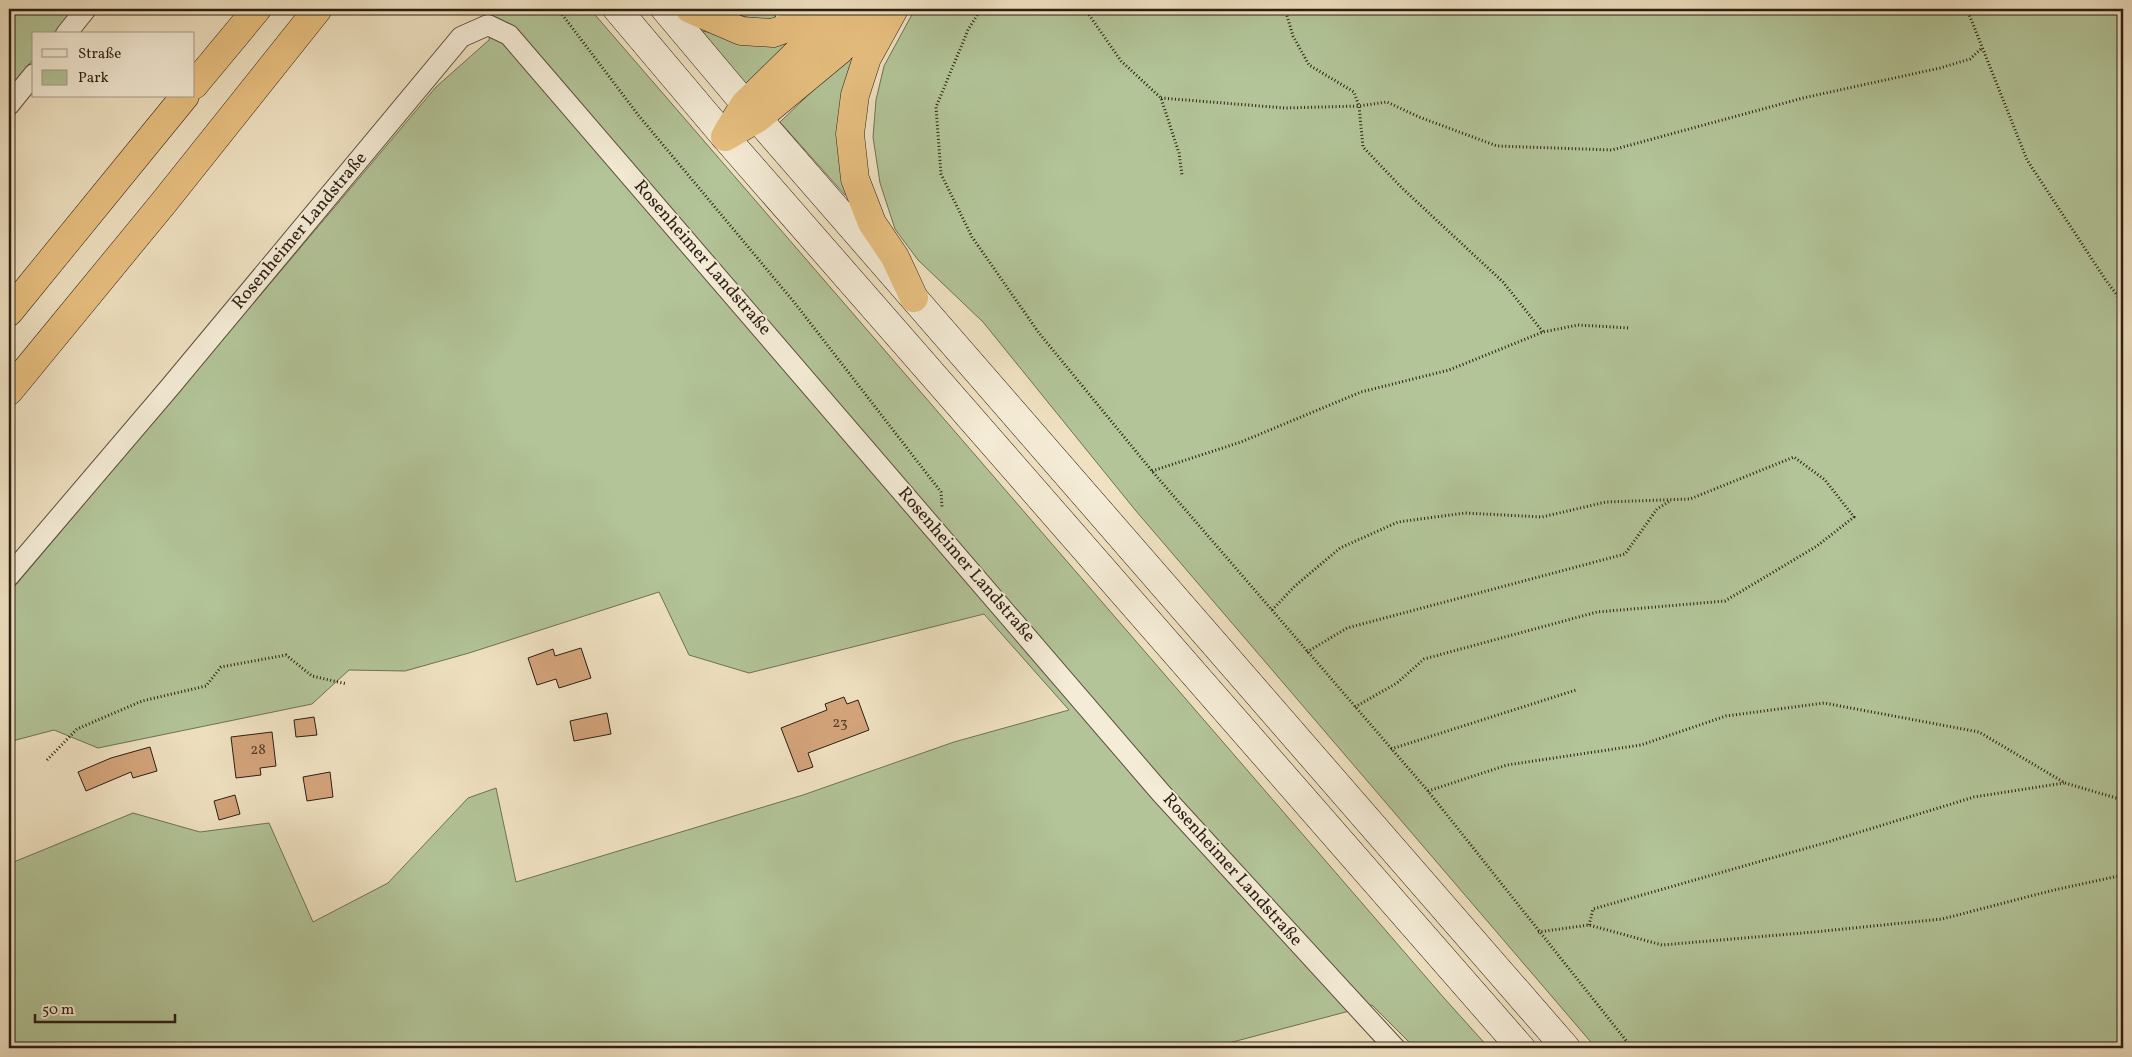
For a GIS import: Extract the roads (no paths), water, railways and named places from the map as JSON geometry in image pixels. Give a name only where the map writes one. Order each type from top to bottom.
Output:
[{"type":"highway","points":[[195,84],[257,9]]},
{"type":"highway","points":[[9,391],[202,155],[318,9]]},
{"type":"highway","points":[[690,9],[741,31],[773,33],[782,19],[841,9]]},
{"type":"highway","points":[[725,137],[752,111],[841,9]]},
{"type":"highway","points":[[752,111],[840,50],[876,9]]},
{"type":"highway","points":[[894,9],[867,58],[855,95],[850,134],[855,180],[872,223],[895,257],[914,298]]},
{"type":"highway","points":[[9,312],[183,98]]},
{"type":"main road","points":[[617,9],[725,137],[1521,1048]]},
{"type":"main road","points":[[665,9],[1566,1048]]},
{"type":"street","points":[[68,32],[86,9]]},
{"type":"street","name":"Rosenheimer Landstraße","points":[[9,576],[170,387],[461,37],[488,25],[509,35],[944,538],[1161,793],[1395,1048]]},
{"type":"street","points":[[9,106],[32,77]]}]
